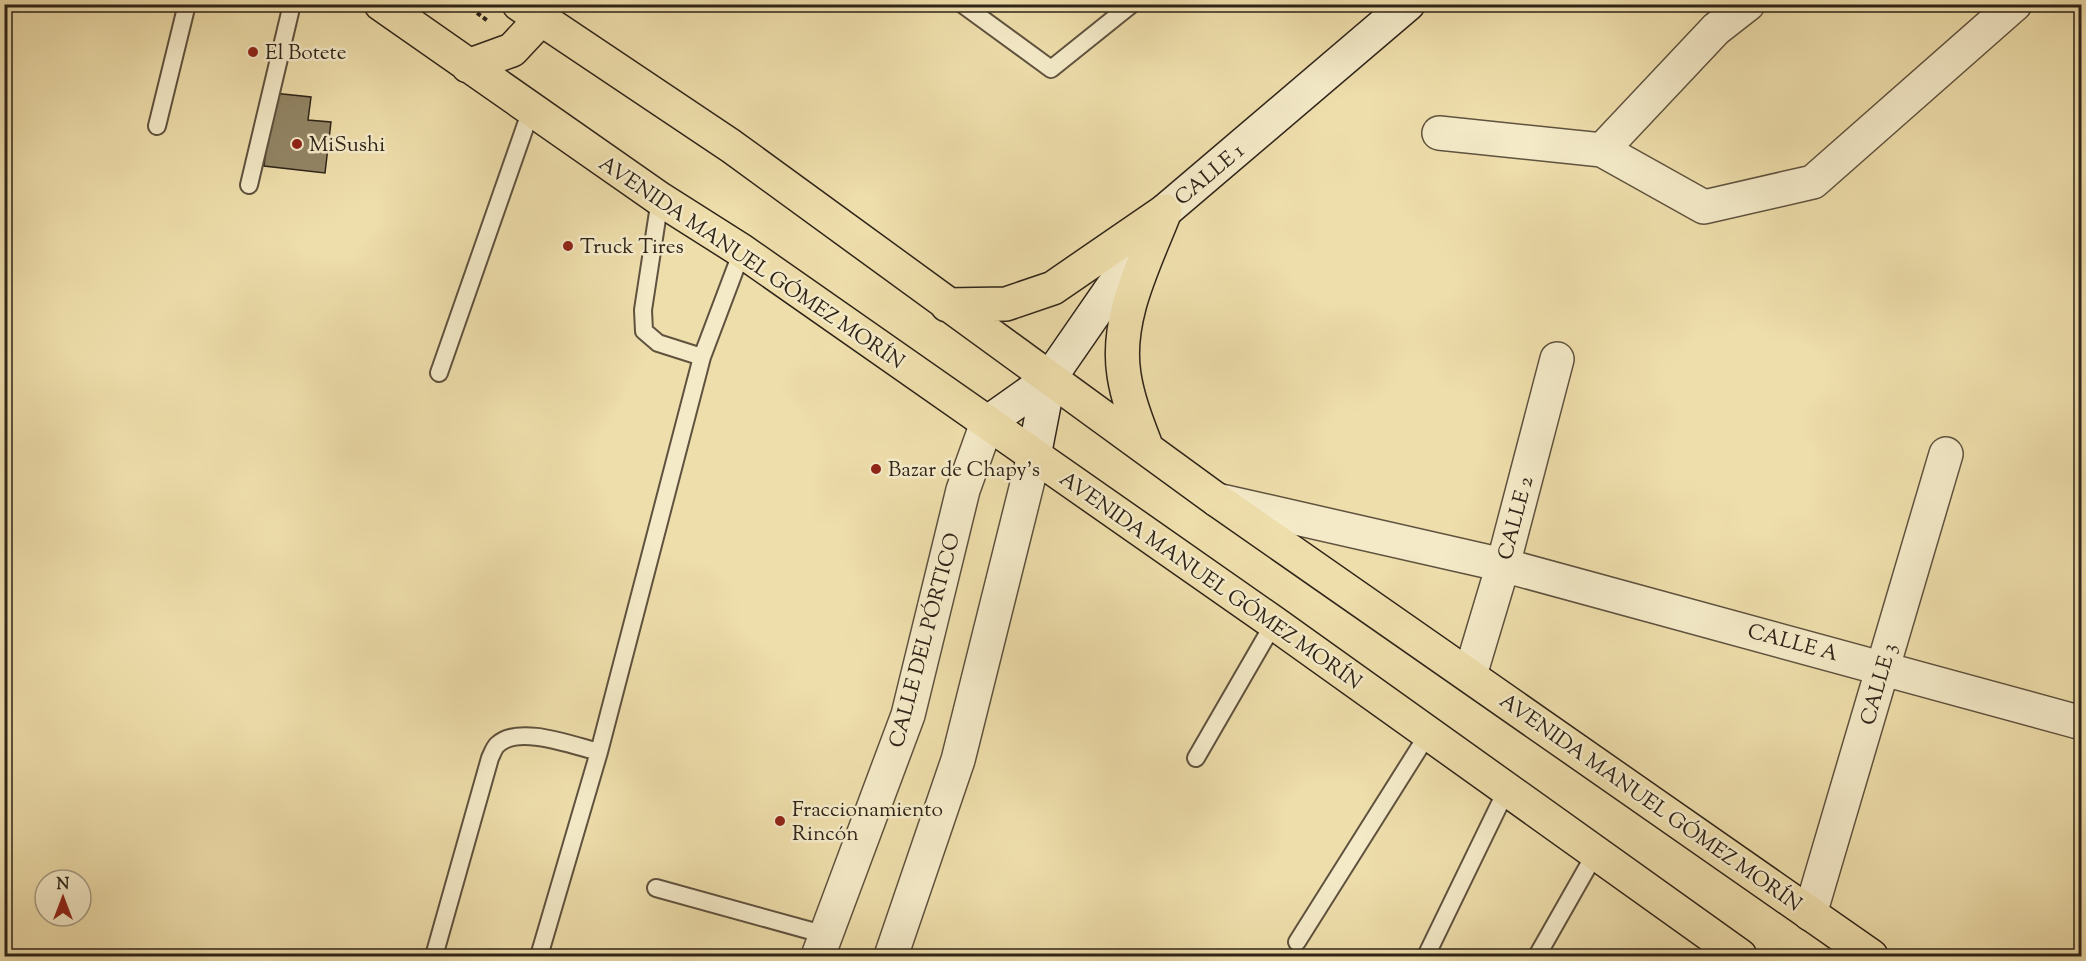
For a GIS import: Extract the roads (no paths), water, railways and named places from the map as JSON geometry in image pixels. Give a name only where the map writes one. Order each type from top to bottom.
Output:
[{"type":"main road","name":"AVENIDA MANUEL GÓMEZ MORÍN","points":[[381,4],[660,200],[742,251],[1274,623],[1740,957]]},
{"type":"main road","name":"AVENIDA MANUEL GÓMEZ MORÍN","points":[[530,12],[731,146],[1217,500],[1870,957]]},
{"type":"main road","points":[[468,66],[512,50],[530,12]]},
{"type":"main road","points":[[947,305],[1006,304],[1053,288],[1165,212]]},
{"type":"main road","points":[[1147,449],[1132,410],[1124,374],[1123,346],[1131,301],[1165,212]]},
{"type":"street","name":"CALLE 1","points":[[987,423],[1049,379],[1165,212],[1408,4]]},
{"type":"street","points":[[1602,150],[1716,29],[1748,4]]},
{"type":"street","points":[[1439,133],[1602,150],[1704,207],[1813,182],[2015,4]]},
{"type":"street","name":"CALLE 2","points":[[1470,675],[1503,565],[1557,359]]},
{"type":"street","name":"CALLE 1","points":[[1034,456],[1049,379]]},
{"type":"street","name":"CALLE DEL PÓRTICO","points":[[822,946],[908,715],[963,490],[987,423]]},
{"type":"street","name":"CALLE 3","points":[[1810,914],[1946,454]]},
{"type":"street","points":[[897,954],[958,760],[1034,456]]},
{"type":"street","name":"CALLE A","points":[[1217,500],[1503,565],[1884,667],[2082,723]]},
{"type":"lane","points":[[157,126],[187,4]]},
{"type":"lane","points":[[249,185],[292,4]]},
{"type":"lane","points":[[962,4],[1051,69],[1132,4]]},
{"type":"lane","points":[[439,373],[531,110]]},
{"type":"lane","points":[[660,200],[643,310],[644,331],[658,343],[702,357]]},
{"type":"lane","points":[[539,957],[599,753],[702,357],[742,251]]},
{"type":"lane","points":[[1196,758],[1274,623]]},
{"type":"lane","points":[[1297,942],[1428,734]]},
{"type":"lane","points":[[434,957],[490,758],[497,745],[510,738],[532,736],[599,753]]},
{"type":"lane","points":[[1426,957],[1506,791]]},
{"type":"lane","points":[[1537,957],[1595,854]]},
{"type":"lane","points":[[656,888],[822,946]]},
{"type":"place","name":"El Botete","points":[[253,52]]},
{"type":"place","name":"MiSushi","points":[[297,144]]},
{"type":"place","name":"Truck Tires","points":[[568,246]]},
{"type":"place","name":"Bazar de Chapy's","points":[[876,469]]},
{"type":"place","name":"Fraccionamiento Rincón","points":[[780,821]]}]
